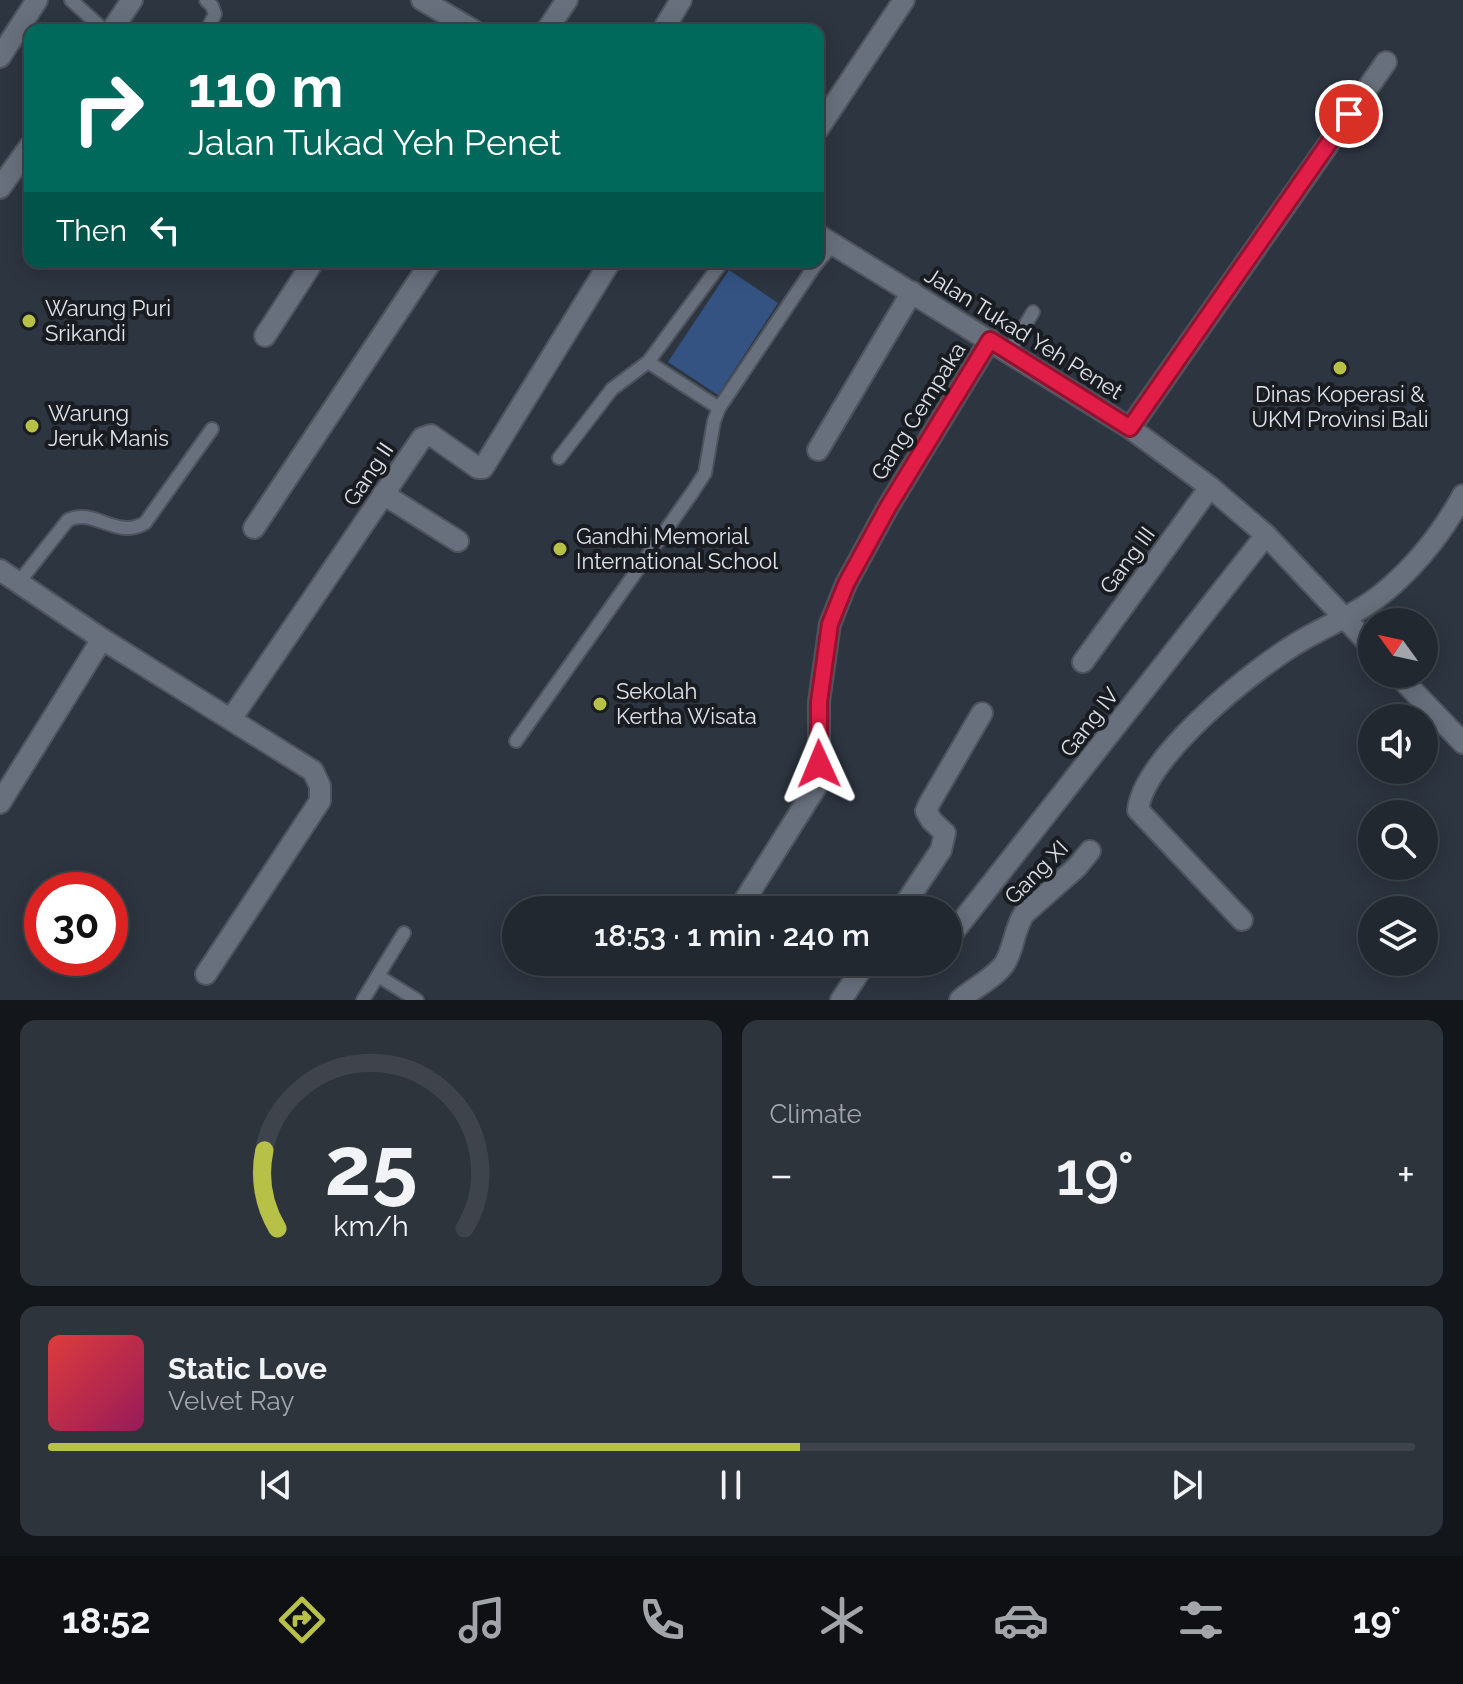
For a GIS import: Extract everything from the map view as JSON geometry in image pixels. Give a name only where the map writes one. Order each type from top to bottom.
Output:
[{"type":"street","points":[[0,57],[37,0]]},
{"type":"street","points":[[116,24],[132,0]]},
{"type":"street","points":[[422,0],[461,24]]},
{"type":"street","points":[[551,24],[567,0]]},
{"type":"street","points":[[667,24],[681,0]]},
{"type":"street","points":[[824,120],[904,0]]},
{"type":"street","points":[[1130,428],[1386,62]]},
{"type":"street","points":[[0,188],[24,154]]},
{"type":"street","name":"Jalan Tukad Yeh Penet","points":[[826,240],[1130,428],[1210,487],[1266,535],[1358,632]]},
{"type":"street","points":[[265,336],[309,268]]},
{"type":"street","points":[[254,528],[427,268]]},
{"type":"street","name":"Gang II","points":[[231,719],[425,435],[431,435],[478,468],[483,468],[606,268]]},
{"type":"street","points":[[818,450],[912,292]]},
{"type":"street","name":"Gang Cempaka","points":[[747,896],[816,787],[819,772],[819,702],[830,624],[846,584],[888,507],[990,340]]},
{"type":"street","name":"Gang III","points":[[1083,662],[1210,487]]},
{"type":"street","points":[[383,494],[458,541]]},
{"type":"street","points":[[1242,920],[1138,810],[1140,798],[1154,773],[1179,743],[1237,685],[1303,639],[1381,596],[1431,547],[1463,495]]},
{"type":"street","name":"Gang IV","points":[[962,921],[1266,535]]},
{"type":"street","points":[[0,570],[102,639],[313,771],[320,786],[320,801],[206,974]]},
{"type":"street","points":[[0,803],[102,639]]},
{"type":"street","points":[[1410,688],[1463,743]]},
{"type":"street","points":[[910,896],[941,850],[944,840],[945,833],[926,811],[982,713]]},
{"type":"street","name":"Gang XI","points":[[960,1000],[1005,962],[1017,924],[1024,914],[1077,867],[1090,851]]},
{"type":"street","points":[[841,1000],[857,976]]},
{"type":"lane","points":[[71,0],[97,24]]},
{"type":"lane","points":[[206,0],[215,14],[210,24]]},
{"type":"lane","points":[[559,458],[612,389],[648,362],[718,268]]},
{"type":"lane","points":[[516,741],[705,473],[719,408],[813,268]]},
{"type":"lane","points":[[1009,352],[1033,312]]},
{"type":"lane","points":[[648,362],[719,408]]},
{"type":"lane","points":[[19,582],[68,520],[74,517],[83,516],[126,530],[145,523],[212,429]]},
{"type":"lane","points":[[363,1000],[404,933]]},
{"type":"lane","points":[[378,976],[417,1000]]},
{"type":"shaded area","points":[[729,270],[778,303],[718,395],[668,362]]},
{"type":"place","name":"Warung Puri Srikandi","points":[[29,321]]},
{"type":"place","name":"Dinas Koperasi & UKM Provinsi Bali","points":[[1340,368]]},
{"type":"place","name":"Warung Jeruk Manis","points":[[32,426]]},
{"type":"place","name":"Gandhi Memorial International School","points":[[560,549]]},
{"type":"place","name":"Sekolah Kertha Wisata","points":[[600,704]]},
{"type":"route","points":[[819,764],[819,702],[830,624],[846,584],[888,507],[990,340],[1130,428],[1349,114]]}]
